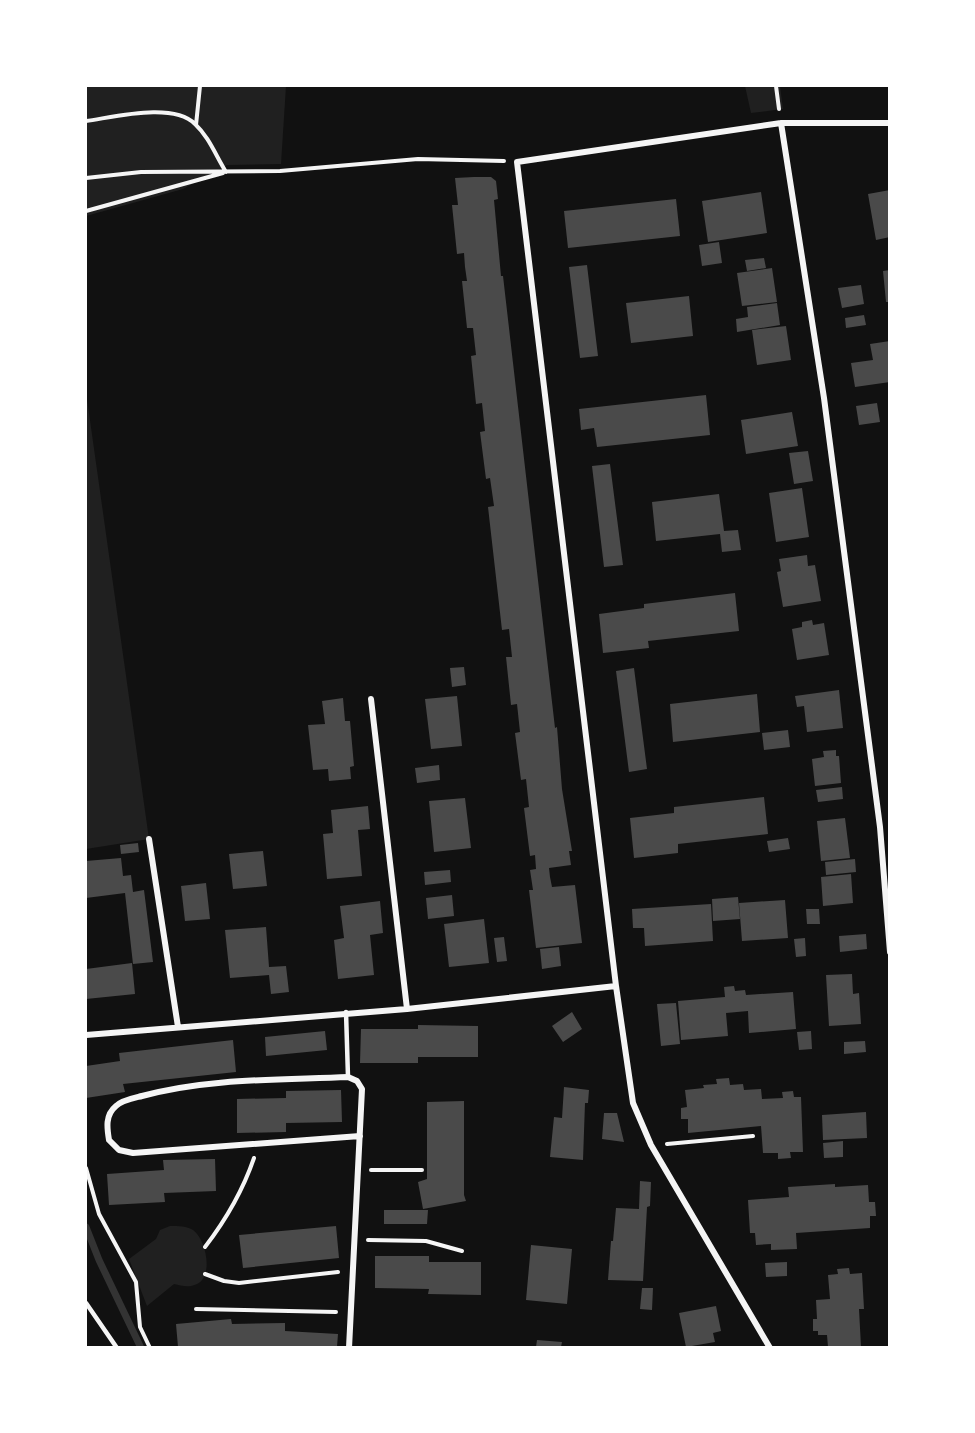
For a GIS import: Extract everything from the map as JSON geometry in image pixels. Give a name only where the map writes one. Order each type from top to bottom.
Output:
[{"type":"street","points":[[781,123],[824,398],[879,816],[890,952]]},
{"type":"street","points":[[770,1347],[651,1145],[633,1103],[616,986],[517,162],[781,123],[890,123]]},
{"type":"street","points":[[372,699],[407,1009]]},
{"type":"street","points":[[148,839],[178,1027]]},
{"type":"street","points":[[86,1035],[346,1012],[407,1009],[616,986]]},
{"type":"street","points":[[349,1347],[352,1312],[358,1170],[360,1136],[362,1089],[357,1081],[348,1077],[223,1083],[160,1091],[116,1106],[107,1124],[109,1140],[119,1150],[133,1153],[360,1136]]},
{"type":"lane","points":[[346,1012],[348,1077]]},
{"type":"lane","points":[[86,1303],[117,1347]]},
{"type":"path","points":[[196,125],[200,86]]},
{"type":"path","points":[[776,86],[781,123]]},
{"type":"path","points":[[86,121],[160,112],[183,116],[196,125],[226,172]]},
{"type":"path","points":[[86,178],[141,172],[280,171],[418,159],[517,162]]},
{"type":"path","points":[[86,211],[226,172]]},
{"type":"path","points":[[651,1145],[753,1136]]},
{"type":"path","points":[[205,1247],[248,1174],[259,1143]]},
{"type":"path","points":[[86,1168],[99,1214],[136,1282],[140,1327],[150,1347]]},
{"type":"path","points":[[358,1170],[422,1170]]},
{"type":"path","points":[[355,1240],[426,1241],[462,1251]]},
{"type":"path","points":[[205,1274],[224,1281],[239,1283],[354,1270]]},
{"type":"path","points":[[196,1309],[352,1312]]},
{"type":"shaded area","points":[[86,86],[286,86],[281,164],[227,165],[183,189],[86,216]]},
{"type":"shaded area","points":[[745,86],[780,86],[783,109],[751,113]]},
{"type":"shaded area","points":[[86,392],[149,839],[86,849]]},
{"type":"shaded area","points":[[170,1226],[188,1228],[198,1235],[206,1257],[205,1273],[197,1284],[186,1286],[174,1284],[147,1306],[129,1259],[156,1239],[160,1230]]},
{"type":"building","points":[[491,177],[496,181],[498,199],[494,200],[501,276],[503,276],[555,728],[557,727],[562,789],[572,851],[569,851],[571,865],[549,868],[550,877],[552,887],[575,885],[582,943],[536,948],[529,890],[533,890],[530,870],[536,869],[535,855],[530,856],[524,808],[529,807],[526,779],[521,780],[515,733],[520,732],[517,704],[511,705],[506,657],[512,657],[509,629],[502,630],[488,507],[494,506],[490,478],[486,479],[480,432],[485,431],[482,403],[476,404],[471,356],[476,355],[473,328],[467,328],[462,281],[467,281],[464,253],[457,254],[452,205],[458,205],[455,178]]},
{"type":"building","points":[[890,190],[890,237],[876,240],[868,194]]},
{"type":"building","points":[[761,192],[767,233],[708,242],[702,201]]},
{"type":"building","points":[[676,199],[680,236],[568,248],[564,211]]},
{"type":"building","points":[[719,242],[722,263],[702,266],[699,245]]},
{"type":"building","points":[[764,258],[766,268],[747,271],[745,260]]},
{"type":"building","points":[[587,265],[598,356],[580,358],[569,267]]},
{"type":"building","points":[[772,268],[777,302],[742,306],[737,273]]},
{"type":"building","points":[[890,270],[890,302],[886,302],[883,271]]},
{"type":"building","points":[[861,285],[864,304],[842,308],[838,288]]},
{"type":"building","points":[[689,296],[693,336],[631,343],[626,303]]},
{"type":"building","points":[[777,303],[780,325],[737,332],[736,319],[748,317],[747,307]]},
{"type":"building","points":[[864,315],[866,325],[846,328],[845,318]]},
{"type":"building","points":[[786,326],[791,360],[757,365],[752,330]]},
{"type":"building","points":[[890,341],[890,382],[855,387],[851,363],[873,360],[870,344]]},
{"type":"building","points":[[706,395],[710,435],[597,447],[594,428],[581,430],[579,409]]},
{"type":"building","points":[[877,403],[880,422],[859,425],[856,406]]},
{"type":"building","points":[[792,412],[798,446],[746,454],[741,420]]},
{"type":"building","points":[[808,451],[813,481],[794,484],[789,453]]},
{"type":"building","points":[[610,464],[623,565],[604,567],[592,466]]},
{"type":"building","points":[[802,488],[809,537],[776,542],[769,493]]},
{"type":"building","points":[[719,494],[724,531],[738,530],[741,550],[722,552],[720,534],[656,541],[652,502]]},
{"type":"building","points":[[807,555],[808,566],[815,565],[821,601],[783,607],[777,572],[781,571],[779,559]]},
{"type":"building","points":[[735,593],[739,631],[648,641],[649,648],[603,653],[599,614],[644,608],[644,604]]},
{"type":"building","points":[[812,620],[813,625],[824,623],[829,655],[797,660],[792,629],[802,627],[802,622]]},
{"type":"building","points":[[464,667],[466,685],[452,687],[450,668]]},
{"type":"building","points":[[634,668],[647,769],[629,772],[616,671]]},
{"type":"building","points":[[839,690],[843,728],[807,732],[804,706],[797,707],[795,696]]},
{"type":"building","points":[[757,694],[760,732],[673,742],[670,704]]},
{"type":"building","points":[[457,696],[462,746],[431,749],[425,699]]},
{"type":"building","points":[[343,698],[345,721],[350,721],[354,766],[350,767],[351,779],[329,781],[328,769],[313,770],[308,725],[325,724],[322,701]]},
{"type":"building","points":[[788,730],[790,747],[764,750],[762,733]]},
{"type":"building","points":[[836,750],[836,756],[839,756],[841,783],[815,786],[812,759],[824,757],[823,751]]},
{"type":"building","points":[[439,765],[440,780],[417,783],[415,768]]},
{"type":"building","points":[[842,787],[843,799],[818,802],[816,790]]},
{"type":"building","points":[[764,797],[768,834],[678,844],[678,853],[634,858],[630,818],[674,813],[674,807]]},
{"type":"building","points":[[465,798],[471,848],[434,852],[429,801]]},
{"type":"building","points":[[368,806],[370,829],[358,830],[362,876],[327,879],[323,834],[333,833],[331,810]]},
{"type":"building","points":[[845,818],[850,858],[821,861],[817,821]]},
{"type":"building","points":[[788,838],[790,849],[769,852],[767,841]]},
{"type":"building","points":[[138,843],[139,852],[121,854],[120,845]]},
{"type":"building","points":[[263,851],[267,886],[233,889],[229,854]]},
{"type":"building","points":[[121,858],[123,876],[131,875],[133,892],[144,890],[153,962],[133,964],[125,893],[86,898],[86,861]]},
{"type":"building","points":[[855,859],[856,872],[826,875],[825,862]]},
{"type":"building","points":[[450,870],[451,882],[425,885],[424,872]]},
{"type":"building","points":[[851,874],[853,903],[823,906],[821,877]]},
{"type":"building","points":[[206,883],[210,919],[185,921],[181,886]]},
{"type":"building","points":[[452,895],[454,916],[428,919],[426,898]]},
{"type":"building","points":[[738,897],[740,919],[713,921],[712,899]]},
{"type":"building","points":[[785,900],[788,938],[742,941],[739,903]]},
{"type":"building","points":[[380,901],[383,933],[370,935],[374,975],[338,979],[334,940],[344,938],[340,906]]},
{"type":"building","points":[[711,904],[713,941],[645,946],[644,928],[633,928],[632,909]]},
{"type":"building","points":[[806,909],[819,909],[820,924],[807,924]]},
{"type":"building","points":[[484,919],[489,963],[449,967],[444,924]]},
{"type":"building","points":[[266,927],[269,967],[286,966],[289,992],[271,994],[269,975],[230,978],[225,930]]},
{"type":"building","points":[[866,934],[867,949],[840,952],[839,936]]},
{"type":"building","points":[[504,937],[507,961],[497,962],[494,938]]},
{"type":"building","points":[[805,938],[806,956],[796,957],[794,939]]},
{"type":"building","points":[[559,947],[561,966],[542,969],[540,949]]},
{"type":"building","points":[[132,963],[135,994],[86,999],[86,969]]},
{"type":"building","points":[[852,974],[853,994],[859,993],[861,1024],[829,1026],[826,975]]},
{"type":"building","points":[[734,986],[735,991],[745,990],[746,995],[793,992],[796,1029],[749,1033],[748,1011],[726,1013],[728,1036],[681,1040],[678,1001],[725,997],[724,987]]},
{"type":"building","points":[[676,1003],[680,1044],[661,1046],[657,1004]]},
{"type":"building","points":[[572,1012],[582,1029],[563,1042],[552,1026]]},
{"type":"building","points":[[418,1025],[478,1026],[478,1057],[418,1057],[418,1063],[360,1063],[361,1029],[418,1029]]},
{"type":"building","points":[[325,1031],[327,1050],[266,1056],[265,1037]]},
{"type":"building","points":[[811,1031],[812,1049],[799,1050],[797,1032]]},
{"type":"building","points":[[233,1040],[236,1072],[123,1084],[125,1092],[86,1098],[86,1066],[120,1061],[119,1053]]},
{"type":"building","points":[[865,1041],[866,1052],[844,1054],[844,1042]]},
{"type":"building","points":[[729,1078],[730,1085],[743,1084],[744,1090],[761,1089],[762,1099],[783,1098],[782,1092],[793,1091],[794,1097],[801,1097],[803,1152],[790,1152],[791,1158],[778,1159],[778,1153],[763,1153],[761,1126],[688,1133],[688,1119],[681,1119],[681,1108],[687,1107],[685,1090],[704,1088],[703,1085],[717,1084],[716,1079]]},
{"type":"building","points":[[564,1087],[589,1090],[588,1103],[585,1103],[583,1160],[550,1157],[554,1117],[562,1118]]},
{"type":"building","points":[[341,1090],[342,1122],[286,1123],[286,1132],[237,1133],[237,1099],[286,1098],[286,1091]]},
{"type":"building","points":[[464,1101],[464,1195],[466,1201],[423,1209],[418,1182],[427,1179],[427,1102]]},
{"type":"building","points":[[866,1112],[867,1138],[823,1140],[822,1115]]},
{"type":"building","points":[[604,1113],[617,1113],[624,1142],[602,1139]]},
{"type":"building","points":[[843,1141],[843,1157],[824,1158],[823,1143]]},
{"type":"building","points":[[215,1159],[216,1191],[164,1193],[165,1202],[109,1205],[107,1174],[164,1170],[163,1160]]},
{"type":"building","points":[[640,1181],[651,1182],[650,1206],[647,1207],[643,1281],[608,1280],[616,1208],[639,1209]]},
{"type":"building","points":[[835,1184],[835,1187],[868,1185],[869,1202],[875,1202],[876,1216],[870,1216],[870,1228],[796,1233],[797,1249],[771,1250],[771,1244],[756,1245],[755,1233],[750,1233],[748,1200],[789,1197],[788,1187]]},
{"type":"building","points":[[384,1210],[428,1210],[427,1224],[384,1224]]},
{"type":"building","points":[[336,1226],[339,1258],[243,1268],[239,1235]]},
{"type":"building","points":[[531,1245],[572,1249],[567,1304],[526,1300]]},
{"type":"building","points":[[375,1256],[429,1256],[429,1262],[481,1262],[481,1295],[428,1294],[429,1289],[375,1288]]},
{"type":"building","points":[[787,1262],[787,1276],[766,1277],[765,1263]]},
{"type":"building","points":[[849,1268],[850,1274],[862,1273],[864,1309],[859,1309],[861,1347],[828,1347],[827,1335],[818,1335],[818,1331],[813,1331],[813,1319],[817,1319],[816,1300],[830,1299],[828,1275],[838,1274],[837,1269]]},
{"type":"building","points":[[642,1288],[653,1288],[652,1310],[640,1309]]},
{"type":"building","points":[[716,1306],[721,1331],[713,1333],[715,1342],[686,1347],[679,1313]]},
{"type":"building","points":[[231,1319],[232,1324],[285,1323],[285,1331],[338,1334],[337,1347],[178,1347],[176,1324]]},
{"type":"building","points":[[537,1340],[562,1342],[561,1347],[536,1347]]},
{"type":"waterway","points":[[86,1227],[99,1260],[141,1348]]}]
